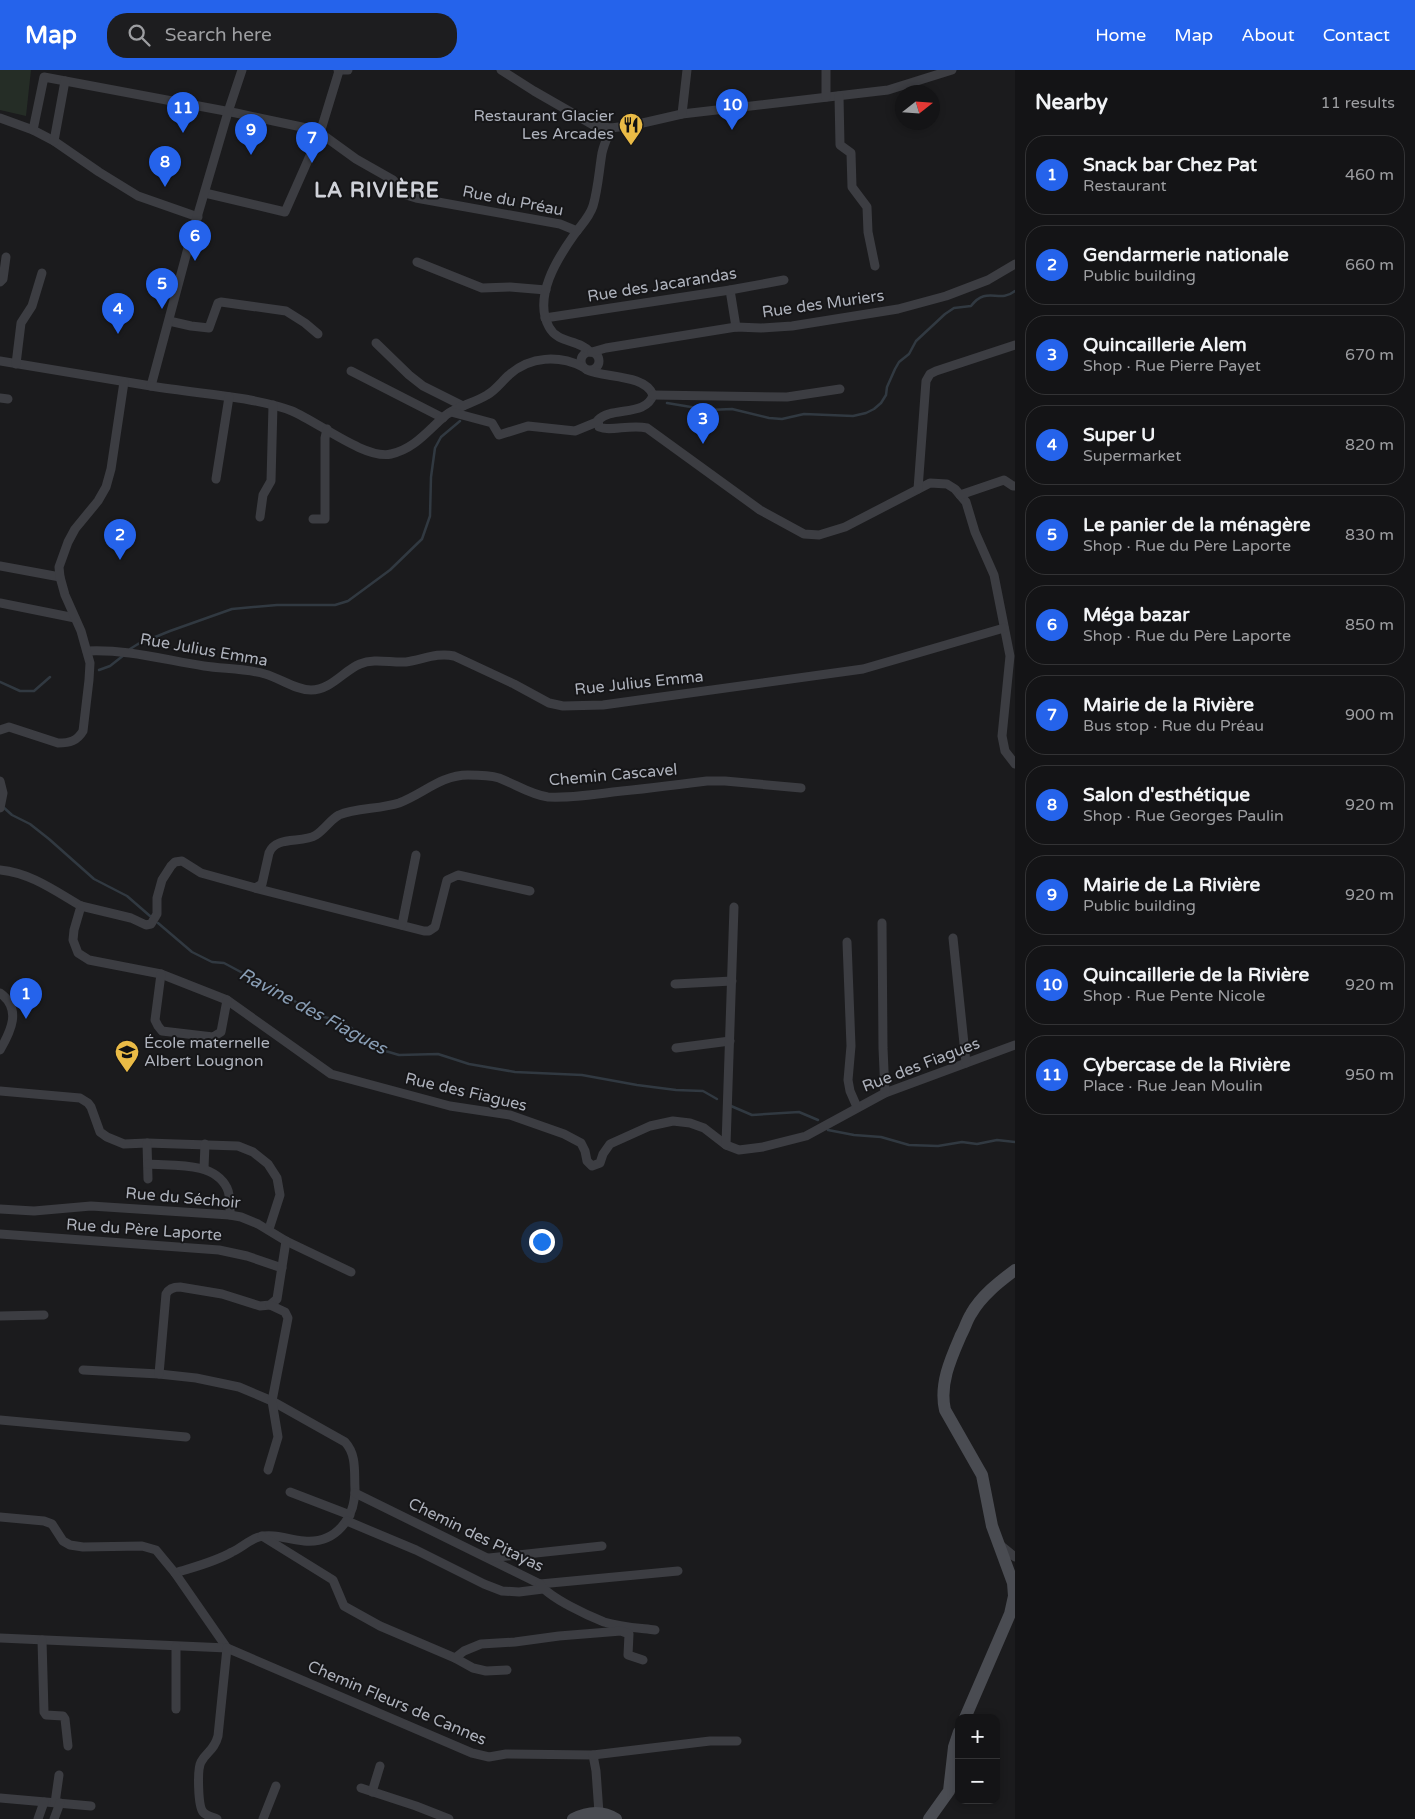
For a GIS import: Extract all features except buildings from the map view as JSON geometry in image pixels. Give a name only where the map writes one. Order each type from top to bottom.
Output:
[{"type":"main road","points":[[967,1714],[1010,1614],[1014,1596],[1013,1583],[992,1526],[982,1475],[946,1410],[943,1401],[949,1364],[971,1313],[996,1284],[1015,1270]]},
{"type":"main road","points":[[929,1819],[949,1791],[955,1744]]},
{"type":"main road","points":[[573,1819],[582,1814],[599,1813],[616,1819]]},
{"type":"street","points":[[151,386],[188,248],[242,70]]},
{"type":"street","points":[[205,193],[285,212],[320,133],[338,70],[348,70]]},
{"type":"street","points":[[501,70],[541,96],[595,126],[611,128],[634,125],[682,114],[888,90],[952,70]]},
{"type":"street","points":[[682,114],[687,70]]},
{"type":"street","points":[[826,70],[826,97]]},
{"type":"street","name":"Rue du Préau","points":[[33,130],[44,77],[316,130],[356,158],[393,180],[406,194],[416,198],[560,224],[577,231]]},
{"type":"street","points":[[54,141],[64,81]]},
{"type":"street","points":[[838,96],[840,145],[851,153],[852,187],[867,207],[868,232],[875,266]]},
{"type":"street","points":[[0,118],[33,130],[54,141],[138,196],[198,217]]},
{"type":"street","points":[[611,128],[602,152],[592,208],[551,273],[544,303],[545,318],[553,333],[566,341],[584,346],[598,374],[611,374]]},
{"type":"street","points":[[0,282],[3,279],[6,257]]},
{"type":"street","points":[[417,262],[482,288],[510,287],[546,290]]},
{"type":"street","name":"Rue des Muriers","points":[[589,359],[736,327],[792,326],[898,309],[946,296],[988,280],[1015,264]]},
{"type":"street","points":[[16,364],[21,323],[32,306],[42,273]]},
{"type":"street","name":"Rue des Jacarandas","points":[[545,318],[784,280]]},
{"type":"street","points":[[730,290],[736,327]]},
{"type":"street","points":[[169,320],[191,326],[210,328],[218,303],[221,302],[286,312],[305,323],[318,334]]},
{"type":"street","points":[[376,343],[423,386],[463,406]]},
{"type":"street","points":[[918,489],[926,381],[928,377],[936,371],[1015,345]]},
{"type":"street","points":[[0,362],[273,405],[291,411],[368,452],[384,455],[405,449],[416,442],[451,412],[489,394],[510,374],[527,363],[545,359],[589,359],[611,374],[649,388],[653,395]]},
{"type":"street","points":[[351,371],[443,418]]},
{"type":"street","points":[[0,730],[9,727],[58,743],[73,741],[78,738],[82,730],[90,663],[81,631],[60,577],[59,567],[75,529],[98,501],[106,487],[110,473],[124,382]]},
{"type":"street","points":[[653,395],[786,397],[840,389]]},
{"type":"street","points":[[451,412],[492,423],[499,435],[528,426],[575,431],[597,422],[599,418],[608,414],[639,408],[650,402],[653,395]]},
{"type":"street","points":[[216,479],[229,397]]},
{"type":"street","points":[[260,517],[264,495],[271,481],[273,405]]},
{"type":"street","points":[[597,422],[599,427],[604,429],[634,426],[646,428],[760,510],[804,534],[819,535],[845,528],[930,483],[947,484],[966,502],[974,532],[994,574],[1004,628],[1013,656],[1002,736],[1005,750],[1015,764]]},
{"type":"street","points":[[313,518],[325,519],[325,438],[327,429]]},
{"type":"street","points":[[960,495],[1004,480],[1015,486]]},
{"type":"street","points":[[0,566],[60,577]]},
{"type":"street","points":[[0,603],[75,618]]},
{"type":"street","name":"Rue Julius Emma","points":[[87,651],[119,651],[206,666],[240,669],[266,674],[309,690],[319,690],[330,685],[354,666],[364,662],[406,662],[447,654],[514,684],[549,703],[563,706],[603,705],[863,669],[1004,628]]},
{"type":"street","name":"Chemin Cascavel","points":[[255,888],[262,884],[264,880],[269,853],[277,843],[309,838],[316,835],[330,821],[341,815],[397,804],[408,800],[434,784],[457,776],[493,777],[533,793],[547,796],[595,794],[716,781],[801,788]]},
{"type":"street","points":[[0,781],[3,793],[0,808]]},
{"type":"street","points":[[402,925],[416,855]]},
{"type":"street","points":[[0,870],[13,871],[31,877],[81,906],[131,918],[146,925],[151,924],[155,920],[157,898],[162,880],[171,866],[178,861],[189,864],[206,875],[424,931],[430,931],[435,927],[447,880],[452,877],[458,875],[530,891]]},
{"type":"street","name":"Rue des Fiagues","points":[[81,906],[74,930],[74,940],[78,953],[89,960],[161,974],[227,1000],[331,1074],[450,1106],[510,1115],[564,1134],[581,1143],[587,1161],[592,1166],[600,1163],[603,1154],[610,1144],[650,1126],[673,1121],[690,1123],[704,1128],[726,1146],[740,1150],[763,1147],[806,1136],[885,1093],[1015,1045]]},
{"type":"street","points":[[726,1146],[734,907]]},
{"type":"street","points":[[882,923],[885,1093]]},
{"type":"street","points":[[953,938],[966,1063]]},
{"type":"street","points":[[848,942],[851,1046],[848,1080],[850,1091],[857,1107]]},
{"type":"street","points":[[161,974],[155,1020],[162,1031],[218,1036],[221,1032],[227,1000]]},
{"type":"street","points":[[675,984],[732,981]]},
{"type":"street","points":[[0,993],[12,1007],[14,1016],[13,1025],[0,1050]]},
{"type":"street","points":[[676,1048],[730,1042]]},
{"type":"street","points":[[0,1091],[80,1098],[91,1107],[97,1127],[103,1135],[124,1144],[238,1146],[253,1152],[268,1164],[277,1178],[280,1195],[269,1229]]},
{"type":"street","points":[[147,1143],[148,1180]]},
{"type":"street","points":[[204,1168],[205,1144]]},
{"type":"street","points":[[148,1164],[204,1168],[214,1173],[227,1188],[230,1197],[230,1215]]},
{"type":"street","name":"Rue du Séchoir","points":[[0,1209],[34,1211],[102,1206],[230,1215],[241,1217],[269,1229],[286,1241],[351,1272]]},
{"type":"street","name":"Rue du Père Laporte","points":[[0,1234],[219,1250],[247,1256],[282,1268]]},
{"type":"street","points":[[270,1305],[277,1299],[286,1241]]},
{"type":"street","points":[[159,1374],[166,1294],[168,1290],[180,1287],[222,1294],[260,1306],[270,1305],[285,1312],[288,1318],[272,1401],[278,1437],[268,1470]]},
{"type":"street","points":[[0,1316],[44,1315]]},
{"type":"street","points":[[82,1370],[196,1378],[239,1387],[272,1401],[346,1442],[353,1451],[354,1493],[348,1518],[338,1532],[326,1539],[317,1541],[302,1541],[274,1536],[257,1537],[232,1552],[199,1566],[175,1573]]},
{"type":"street","points":[[0,1420],[186,1437]]},
{"type":"street","points":[[290,1492],[502,1591],[519,1592],[542,1587],[562,1602],[604,1622],[655,1630]]},
{"type":"street","name":"Chemin des Pitayas","points":[[354,1493],[489,1558],[542,1587],[678,1571]]},
{"type":"street","points":[[0,1517],[44,1521],[52,1524],[63,1541],[70,1545],[83,1547],[142,1546],[150,1548],[162,1556],[175,1573],[227,1648],[216,1743],[202,1760],[199,1768],[200,1806],[204,1813],[217,1819]]},
{"type":"street","points":[[262,1536],[333,1580],[344,1606],[380,1626],[455,1658],[473,1668],[486,1671],[507,1670]]},
{"type":"street","points":[[999,1544],[1015,1557]]},
{"type":"street","points":[[489,1558],[602,1546]]},
{"type":"street","points":[[455,1658],[464,1650],[481,1644],[621,1631],[628,1634],[628,1655],[643,1660]]},
{"type":"street","points":[[0,1638],[227,1648]]},
{"type":"street","points":[[42,1640],[44,1712],[46,1715],[63,1716],[68,1746]]},
{"type":"street","points":[[176,1647],[176,1709]]},
{"type":"street","name":"Chemin Fleurs de Cannes","points":[[227,1648],[472,1753],[489,1757],[506,1754],[593,1755],[710,1741],[737,1741]]},
{"type":"street","points":[[593,1755],[599,1813]]},
{"type":"street","points":[[372,1792],[380,1766]]},
{"type":"street","points":[[54,1819],[58,1803],[59,1775]]},
{"type":"street","points":[[263,1819],[276,1786]]},
{"type":"street","points":[[361,1788],[449,1819]]},
{"type":"street","points":[[0,1798],[91,1806]]},
{"type":"street","points":[[38,1819],[44,1802]]},
{"type":"shaded area","points":[[0,70],[31,70],[26,116],[0,110]]},
{"type":"waterway","points":[[667,403],[709,410],[732,409],[769,418],[782,419],[804,414],[853,416],[866,413],[881,403],[899,362],[909,354],[916,341],[945,314],[954,308],[971,306],[977,300],[988,295],[1004,296],[1015,291]]},
{"type":"waterway","points":[[130,649],[170,631],[232,609],[277,605],[335,605],[348,601],[390,570],[422,539],[430,516],[431,477],[435,448],[441,437],[460,421]]},
{"type":"waterway","points":[[99,670],[110,666],[124,655]]},
{"type":"waterway","points":[[0,682],[20,691],[34,691],[50,677]]},
{"type":"waterway","name":"Ravine des Fiagues","points":[[2,806],[12,815],[30,824],[49,839],[94,879],[127,896],[150,916]]},
{"type":"waterway","name":"Ravine des Fiagues","points":[[158,923],[192,952],[212,962],[224,963],[317,1015],[343,1022],[382,1050],[399,1055],[438,1054],[469,1064],[515,1072],[582,1075],[637,1085],[703,1091],[717,1099]]},
{"type":"waterway","name":"Ravine des Fiagues","points":[[731,1106],[752,1115],[799,1112],[818,1120]]},
{"type":"waterway","name":"Ravine des Fiagues","points":[[828,1130],[854,1135],[881,1137],[909,1145],[938,1146],[962,1142],[977,1144],[997,1140],[1015,1142]]},
{"type":"place","name":"Quincaillerie de la Rivière","points":[[732,130]]},
{"type":"place","name":"Cybercase de la Rivière","points":[[183,133]]},
{"type":"place","name":"Restaurant Glacier Les Arcades","points":[[631,146]]},
{"type":"place","name":"Mairie de La Rivière","points":[[251,155]]},
{"type":"place","name":"Mairie de la Rivière","points":[[312,163]]},
{"type":"place","name":"Salon d'esthétique","points":[[165,187]]},
{"type":"place","name":"Méga bazar","points":[[195,261]]},
{"type":"place","name":"Le panier de la ménagère","points":[[162,309]]},
{"type":"place","name":"Super U","points":[[118,334]]},
{"type":"place","name":"Quincaillerie Alem","points":[[703,444]]},
{"type":"place","name":"Gendarmerie nationale","points":[[120,560]]},
{"type":"place","name":"Snack bar Chez Pat","points":[[26,1019]]},
{"type":"place","name":"École maternelle Albert Lougnon","points":[[127,1073]]},
{"type":"district","name":"LA RIVIÈRE","points":[[377,190]]}]
